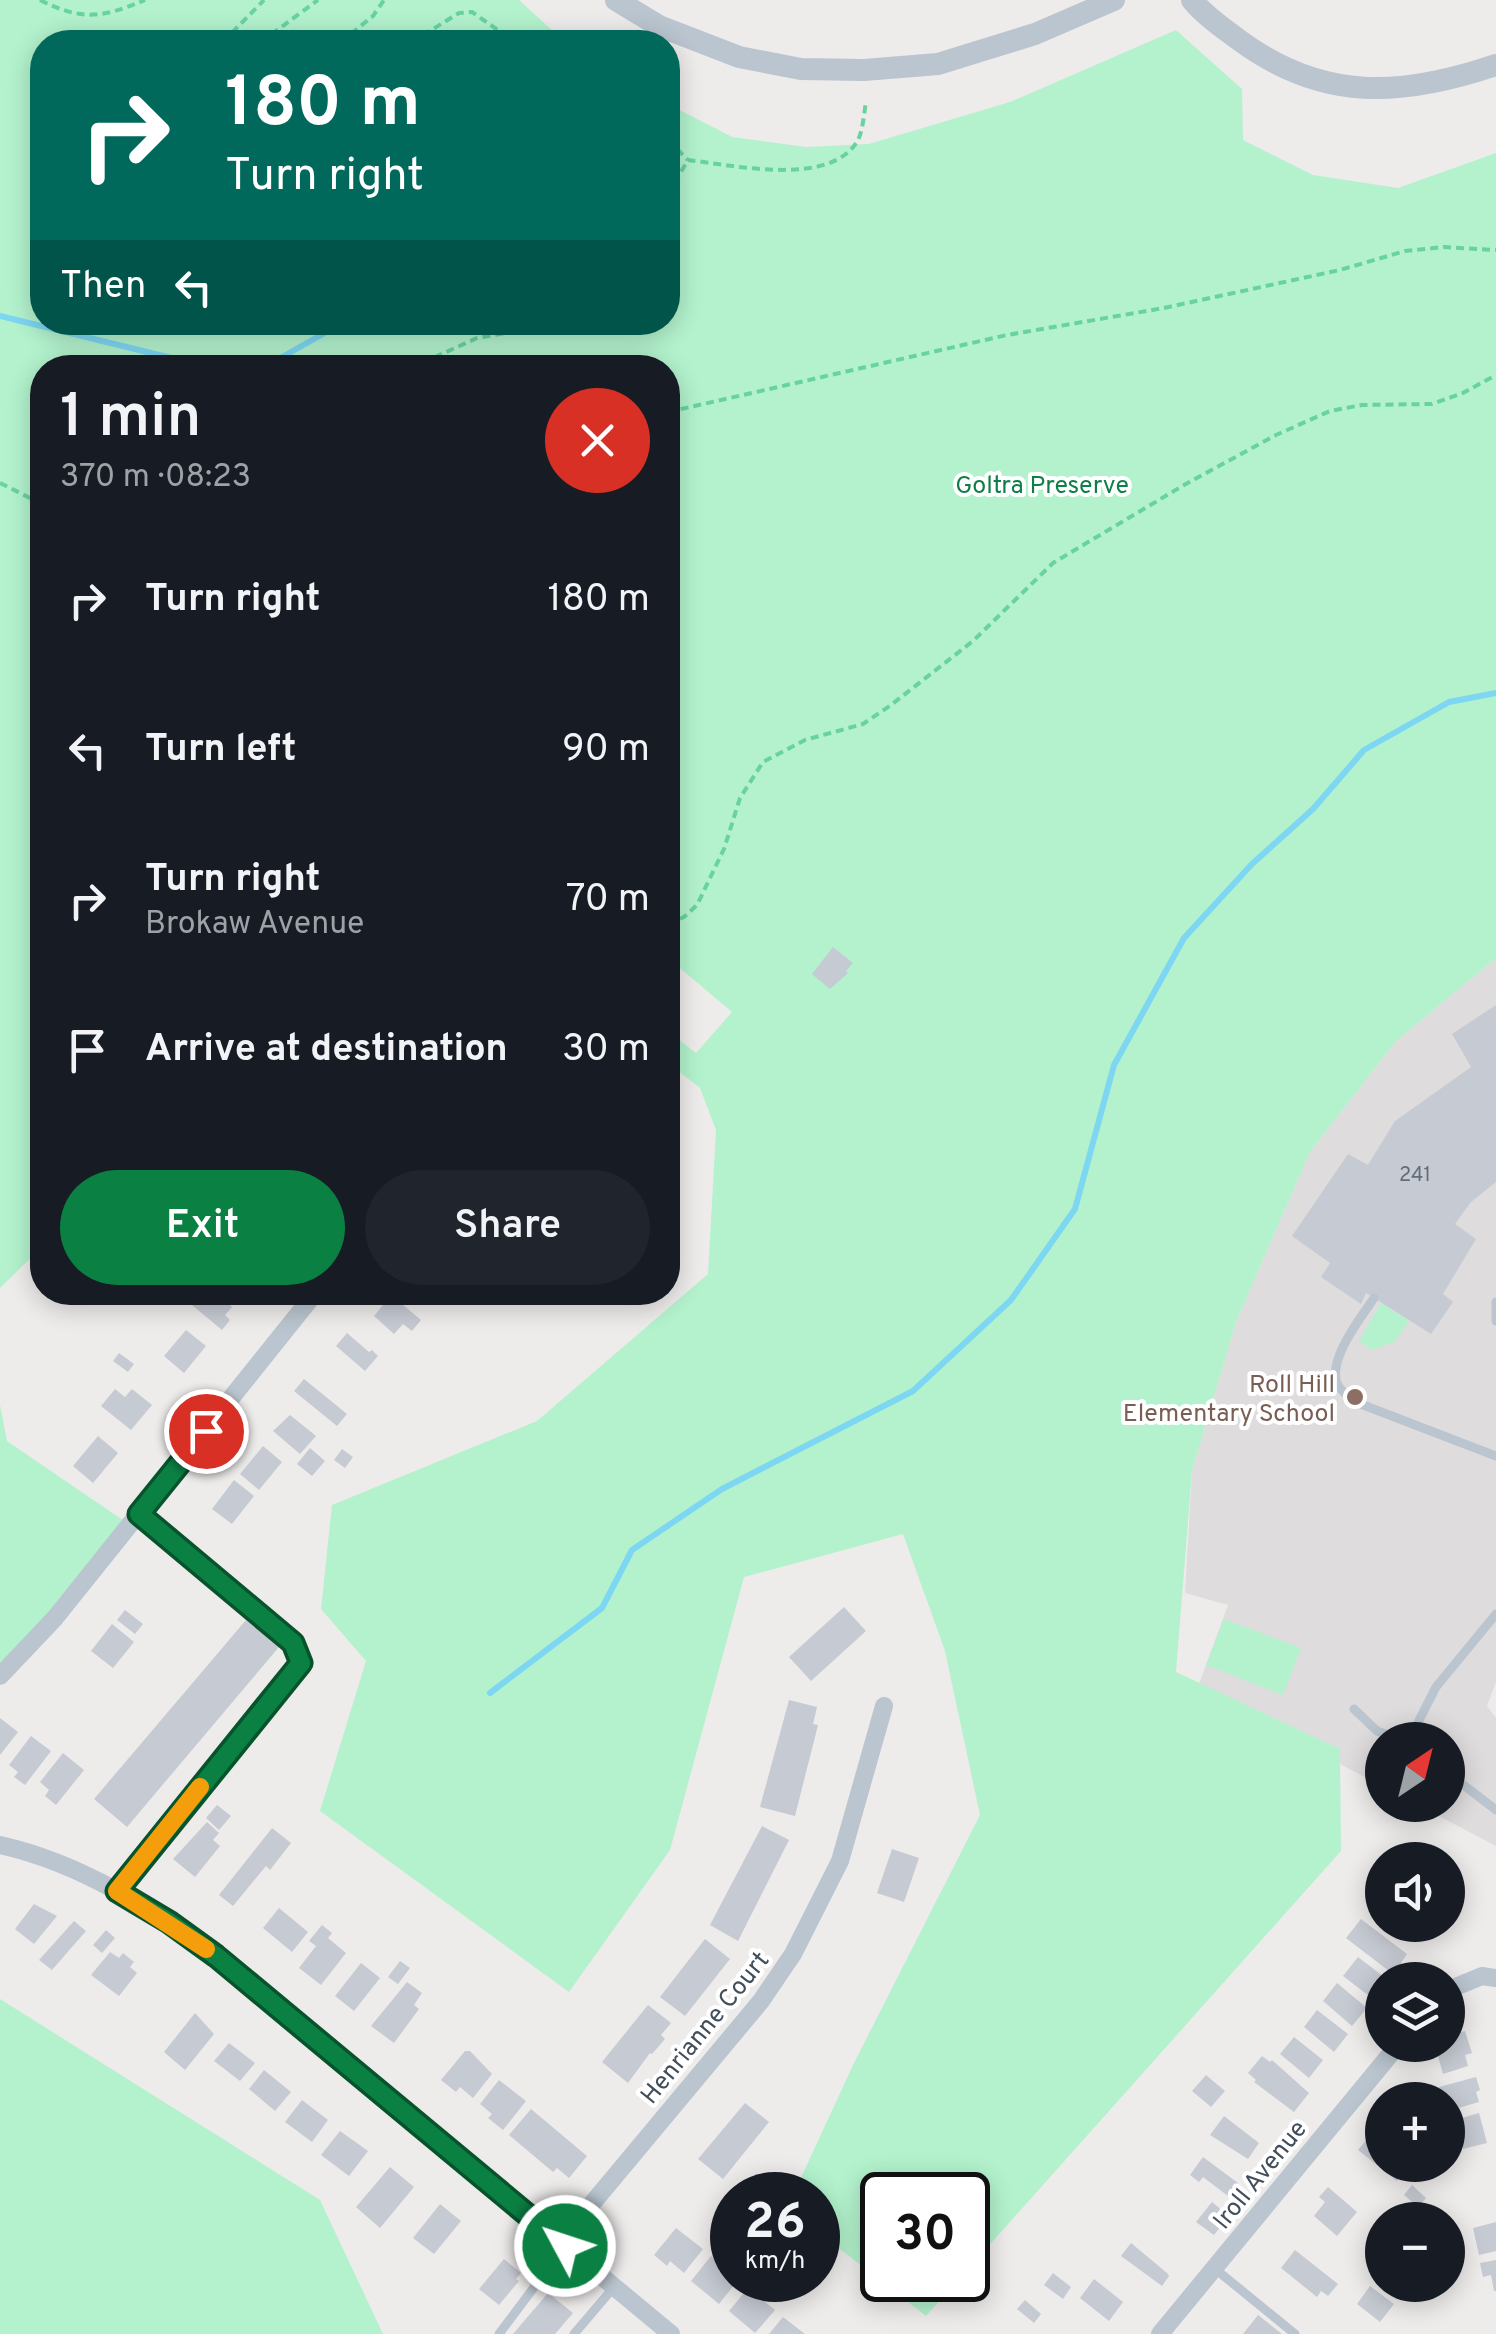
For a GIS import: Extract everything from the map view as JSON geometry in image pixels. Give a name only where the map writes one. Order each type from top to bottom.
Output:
[{"type":"street","points":[[616,0],[668,30]]},
{"type":"street","points":[[680,35],[739,57],[802,69],[864,70],[938,64],[1035,34],[1114,0]]},
{"type":"street","points":[[1192,0],[1250,48],[1320,82],[1352,89],[1418,87],[1496,65]]},
{"type":"street","points":[[0,1676],[55,1618],[306,1305]]},
{"type":"street","name":"Henrianne Court","points":[[562,2244],[761,2001],[794,1954],[840,1860],[884,1706]]},
{"type":"street","points":[[0,1845],[50,1858],[117,1891],[216,1956],[672,2334]]},
{"type":"street","points":[[1465,1983],[1482,1976],[1496,1978]]},
{"type":"street","name":"Iroll Avenue","points":[[1160,2334],[1384,2062]]},
{"type":"lane","points":[[1374,1298],[1336,1358],[1334,1376],[1340,1388],[1358,1403],[1496,1456]]},
{"type":"lane","points":[[1496,1302],[1496,1321]]},
{"type":"lane","points":[[117,1891],[301,1663],[293,1643],[139,1514]]},
{"type":"lane","points":[[1416,1722],[1436,1687],[1496,1614]]},
{"type":"lane","points":[[1354,1709],[1367,1722]]},
{"type":"lane","points":[[1465,1786],[1496,1810]]},
{"type":"lane","points":[[499,2334],[562,2244]]},
{"type":"lane","points":[[1214,2268],[1296,2334]]},
{"type":"lane","points":[[574,2334],[614,2287]]},
{"type":"path","points":[[40,0],[65,13],[94,16],[112,14],[145,0]]},
{"type":"path","points":[[235,30],[264,0]]},
{"type":"path","points":[[277,30],[318,0]]},
{"type":"path","points":[[356,30],[384,0]]},
{"type":"path","points":[[431,30],[459,13],[472,12],[498,30]]},
{"type":"path","points":[[680,152],[688,160],[790,170],[822,167],[839,161],[858,139],[866,102]]},
{"type":"path","points":[[680,174],[688,160]]},
{"type":"path","points":[[680,409],[1007,334],[1164,308],[1340,270],[1405,251],[1444,247],[1496,250]]},
{"type":"path","points":[[440,355],[477,338],[494,335]]},
{"type":"path","points":[[680,919],[696,905],[724,848],[740,798],[763,762],[805,740],[863,724],[891,705],[973,641],[1053,563],[1184,484],[1276,435],[1330,412],[1362,405],[1432,404],[1463,394],[1496,375]]},
{"type":"path","points":[[0,483],[30,498]]},
{"type":"shaded area","name":"Roll Hill Elementary School","points":[[1496,958],[1496,1682],[1487,1706],[1496,1718],[1496,1846],[1450,1822],[1465,1822],[1465,1722],[1365,1722],[1365,1777],[1197,1689],[1228,1605],[1185,1593],[1192,1471],[1236,1322],[1310,1152],[1396,1041]]},
{"type":"green space","name":"Goltra Preserve","points":[[0,0],[519,0],[552,30],[30,30],[30,335],[680,335],[680,110],[732,137],[806,147],[869,144],[1010,102],[1176,30],[1242,89],[1243,140],[1313,175],[1398,188],[1496,153],[1496,958],[1396,1041],[1310,1152],[1236,1322],[1192,1471],[1176,1672],[1340,1749],[1341,1851],[990,2244],[990,2172],[860,2172],[860,2265],[840,2249],[840,2172],[804,2172],[854,2063],[980,1815],[945,1651],[903,1534],[744,1577],[670,1850],[569,1992],[320,1811],[366,1661],[321,1609],[332,1505],[537,1421],[672,1305],[680,1305],[680,1298],[708,1274],[716,1130],[700,1088],[680,1072],[680,1040],[696,1053],[732,1012],[680,968],[680,355],[30,355],[30,1259],[0,1288]]},
{"type":"green space","points":[[1381,1303],[1409,1321],[1394,1342],[1372,1350],[1359,1341]]},
{"type":"green space","points":[[0,1405],[7,1441],[130,1525],[0,1676]]},
{"type":"green space","points":[[1224,1619],[1301,1648],[1283,1695],[1206,1665]]},
{"type":"green space","points":[[0,1999],[320,2200],[383,2334],[0,2334]]},
{"type":"green space","points":[[908,2302],[938,2302],[926,2316]]},
{"type":"building","points":[[833,947],[853,963],[830,989],[812,974]]},
{"type":"building","name":"Roll Hill Elementary School","points":[[1496,1005],[1496,1182],[1471,1202],[1455,1224],[1476,1239],[1443,1294],[1453,1302],[1431,1334],[1366,1293],[1361,1304],[1321,1277],[1330,1263],[1292,1236],[1348,1154],[1368,1165],[1395,1121],[1471,1067],[1452,1034]]},
{"type":"building","points":[[192,1305],[230,1305],[225,1315],[230,1320],[222,1330]]},
{"type":"building","points":[[383,1305],[403,1305],[421,1320],[412,1331],[403,1324],[394,1334],[374,1316]]},
{"type":"building","points":[[186,1330],[206,1346],[184,1373],[164,1356]]},
{"type":"building","points":[[347,1333],[378,1356],[365,1371],[336,1346]]},
{"type":"building","points":[[119,1353],[134,1364],[128,1372],[113,1361]]},
{"type":"building","points":[[304,1379],[347,1414],[337,1426],[294,1391]]},
{"type":"building","points":[[115,1389],[125,1397],[132,1389],[152,1405],[131,1430],[101,1406]]},
{"type":"building","points":[[290,1415],[316,1436],[300,1454],[273,1431]]},
{"type":"building","points":[[98,1436],[118,1453],[93,1483],[73,1466]]},
{"type":"building","points":[[263,1446],[282,1462],[259,1490],[240,1474]]},
{"type":"building","points":[[310,1448],[325,1461],[312,1476],[297,1464]]},
{"type":"building","points":[[342,1449],[353,1457],[345,1468],[334,1460]]},
{"type":"building","points":[[234,1480],[254,1496],[232,1524],[212,1509]]},
{"type":"building","points":[[844,1607],[866,1631],[811,1681],[789,1657]]},
{"type":"building","points":[[125,1610],[143,1624],[135,1634],[117,1620]]},
{"type":"building","points":[[246,1620],[279,1647],[127,1827],[94,1799]]},
{"type":"building","points":[[112,1624],[134,1642],[113,1668],[91,1651]]},
{"type":"building","points":[[789,1700],[817,1707],[813,1724],[818,1725],[795,1816],[760,1807]]},
{"type":"building","points":[[0,1718],[18,1732],[0,1755]]},
{"type":"building","points":[[31,1736],[51,1751],[25,1785],[14,1777],[18,1772],[9,1765]]},
{"type":"building","points":[[63,1753],[84,1770],[56,1805],[45,1796],[49,1790],[40,1782]]},
{"type":"building","points":[[217,1805],[231,1816],[219,1830],[206,1818]]},
{"type":"building","points":[[207,1822],[219,1833],[213,1840],[220,1846],[195,1877],[173,1859]]},
{"type":"building","points":[[762,1826],[789,1840],[738,1941],[710,1925]]},
{"type":"building","points":[[272,1828],[291,1843],[233,1906],[219,1895]]},
{"type":"building","points":[[892,1849],[919,1858],[904,1902],[877,1893]]},
{"type":"building","points":[[34,1904],[57,1916],[34,1944],[15,1929]]},
{"type":"building","points":[[279,1908],[308,1932],[292,1952],[263,1928]]},
{"type":"building","points":[[1361,1919],[1365,1922],[1365,1942],[1391,1942],[1407,1954],[1402,1962],[1377,1962],[1346,1938]]},
{"type":"building","points":[[74,1921],[86,1931],[52,1970],[39,1960]]},
{"type":"building","points":[[322,1925],[332,1933],[328,1938],[346,1953],[321,1985],[299,1968],[316,1946],[309,1941]]},
{"type":"building","points":[[106,1930],[115,1938],[102,1953],[93,1945]]},
{"type":"building","points":[[705,1939],[730,1959],[685,2016],[660,1997]]},
{"type":"building","points":[[110,1952],[119,1958],[123,1953],[134,1962],[130,1967],[137,1973],[119,1996],[91,1975]]},
{"type":"building","points":[[1358,1957],[1365,1962],[1365,1993],[1343,1976]]},
{"type":"building","points":[[400,1961],[410,1968],[398,1984],[388,1977]]},
{"type":"building","points":[[361,1963],[380,1978],[354,2011],[335,1996]]},
{"type":"building","points":[[407,1982],[422,1993],[414,2005],[419,2009],[394,2043],[371,2026]]},
{"type":"building","points":[[1337,1983],[1365,2010],[1352,2026],[1323,2001]]},
{"type":"building","points":[[648,2005],[671,2023],[661,2035],[665,2039],[628,2083],[602,2062]]},
{"type":"building","points":[[1317,2010],[1348,2034],[1334,2052],[1304,2027]]},
{"type":"building","points":[[195,2013],[214,2034],[185,2070],[164,2052]]},
{"type":"building","points":[[1465,2031],[1472,2053],[1465,2055]]},
{"type":"building","points":[[1294,2037],[1323,2060],[1309,2078],[1280,2054]]},
{"type":"building","points":[[229,2043],[255,2063],[240,2081],[214,2061]]},
{"type":"building","points":[[465,2051],[470,2051],[492,2074],[473,2098],[460,2087],[456,2092],[441,2080]]},
{"type":"building","points":[[1465,2055],[1468,2066],[1443,2074],[1440,2062],[1465,2062]]},
{"type":"building","points":[[1262,2056],[1272,2060],[1309,2093],[1294,2112],[1248,2073]]},
{"type":"building","points":[[264,2070],[291,2092],[275,2111],[249,2089]]},
{"type":"building","points":[[1206,2075],[1225,2091],[1211,2107],[1192,2091]]},
{"type":"building","points":[[1476,2077],[1479,2102],[1465,2106],[1465,2082],[1458,2082]]},
{"type":"building","points":[[499,2080],[526,2101],[503,2130],[488,2118],[492,2114],[480,2104]]},
{"type":"building","points":[[302,2100],[328,2120],[312,2142],[285,2122]]},
{"type":"building","points":[[745,2103],[769,2122],[729,2172],[714,2172],[698,2159]]},
{"type":"building","points":[[531,2109],[587,2156],[569,2178],[557,2168],[553,2172],[509,2135]]},
{"type":"building","points":[[1479,2113],[1487,2143],[1465,2148],[1465,2117]]},
{"type":"building","points":[[1224,2116],[1259,2143],[1248,2159],[1210,2135]]},
{"type":"building","points":[[340,2131],[368,2151],[349,2176],[321,2155]]},
{"type":"building","points":[[1203,2157],[1238,2183],[1228,2196],[1203,2177],[1199,2182],[1190,2175]]},
{"type":"building","points":[[390,2167],[414,2187],[380,2228],[356,2207]]},
{"type":"building","points":[[1412,2185],[1426,2198],[1412,2202],[1404,2195]]},
{"type":"building","points":[[1328,2187],[1357,2212],[1337,2236],[1314,2216],[1325,2202],[1319,2197]]},
{"type":"building","points":[[1212,2202],[1229,2216],[1214,2235],[1196,2222]]},
{"type":"building","points":[[440,2204],[461,2221],[434,2254],[413,2238]]},
{"type":"building","points":[[1496,2222],[1496,2251],[1479,2255],[1473,2228]]},
{"type":"building","points":[[676,2228],[703,2249],[684,2273],[670,2261],[667,2266],[654,2255]]},
{"type":"building","points":[[1131,2243],[1167,2273],[1162,2286],[1121,2256]]},
{"type":"building","points":[[1295,2250],[1338,2284],[1328,2296],[1321,2291],[1317,2297],[1281,2268]]},
{"type":"building","points":[[710,2257],[710,2297],[691,2281]]},
{"type":"building","points":[[504,2259],[521,2273],[499,2305],[479,2289]]},
{"type":"building","points":[[1496,2260],[1494,2291],[1491,2275],[1483,2277],[1480,2263]]},
{"type":"building","points":[[1053,2273],[1071,2287],[1063,2299],[1044,2285]]},
{"type":"building","points":[[1094,2279],[1123,2302],[1109,2321],[1080,2298]]},
{"type":"building","points":[[548,2293],[573,2313],[555,2334],[513,2334]]},
{"type":"building","points":[[1365,2293],[1365,2302],[1394,2304],[1380,2322],[1357,2304]]},
{"type":"building","points":[[1025,2300],[1041,2314],[1034,2323],[1017,2309]]},
{"type":"building","points":[[736,2302],[765,2302],[775,2310],[755,2333],[729,2311]]},
{"type":"building","points":[[1258,2315],[1282,2334],[1243,2334]]},
{"type":"building","points":[[783,2317],[805,2334],[769,2334]]},
{"type":"waterway","points":[[0,316],[30,323]]},
{"type":"waterway","points":[[78,335],[159,355]]},
{"type":"waterway","points":[[286,355],[321,335]]},
{"type":"waterway","points":[[490,1693],[602,1608],[632,1550],[722,1489],[913,1391],[1011,1300],[1075,1209],[1114,1065],[1184,938],[1252,864],[1313,809],[1364,750],[1449,702],[1496,693]]},
{"type":"slow traffic","points":[[200,1787],[117,1891],[206,1949]]},
{"type":"place","name":"Roll Hill Elementary School","points":[[1355,1397]]},
{"type":"route","points":[[206,1431],[139,1514],[293,1643],[301,1663],[117,1891],[216,1956],[565,2246]]}]
